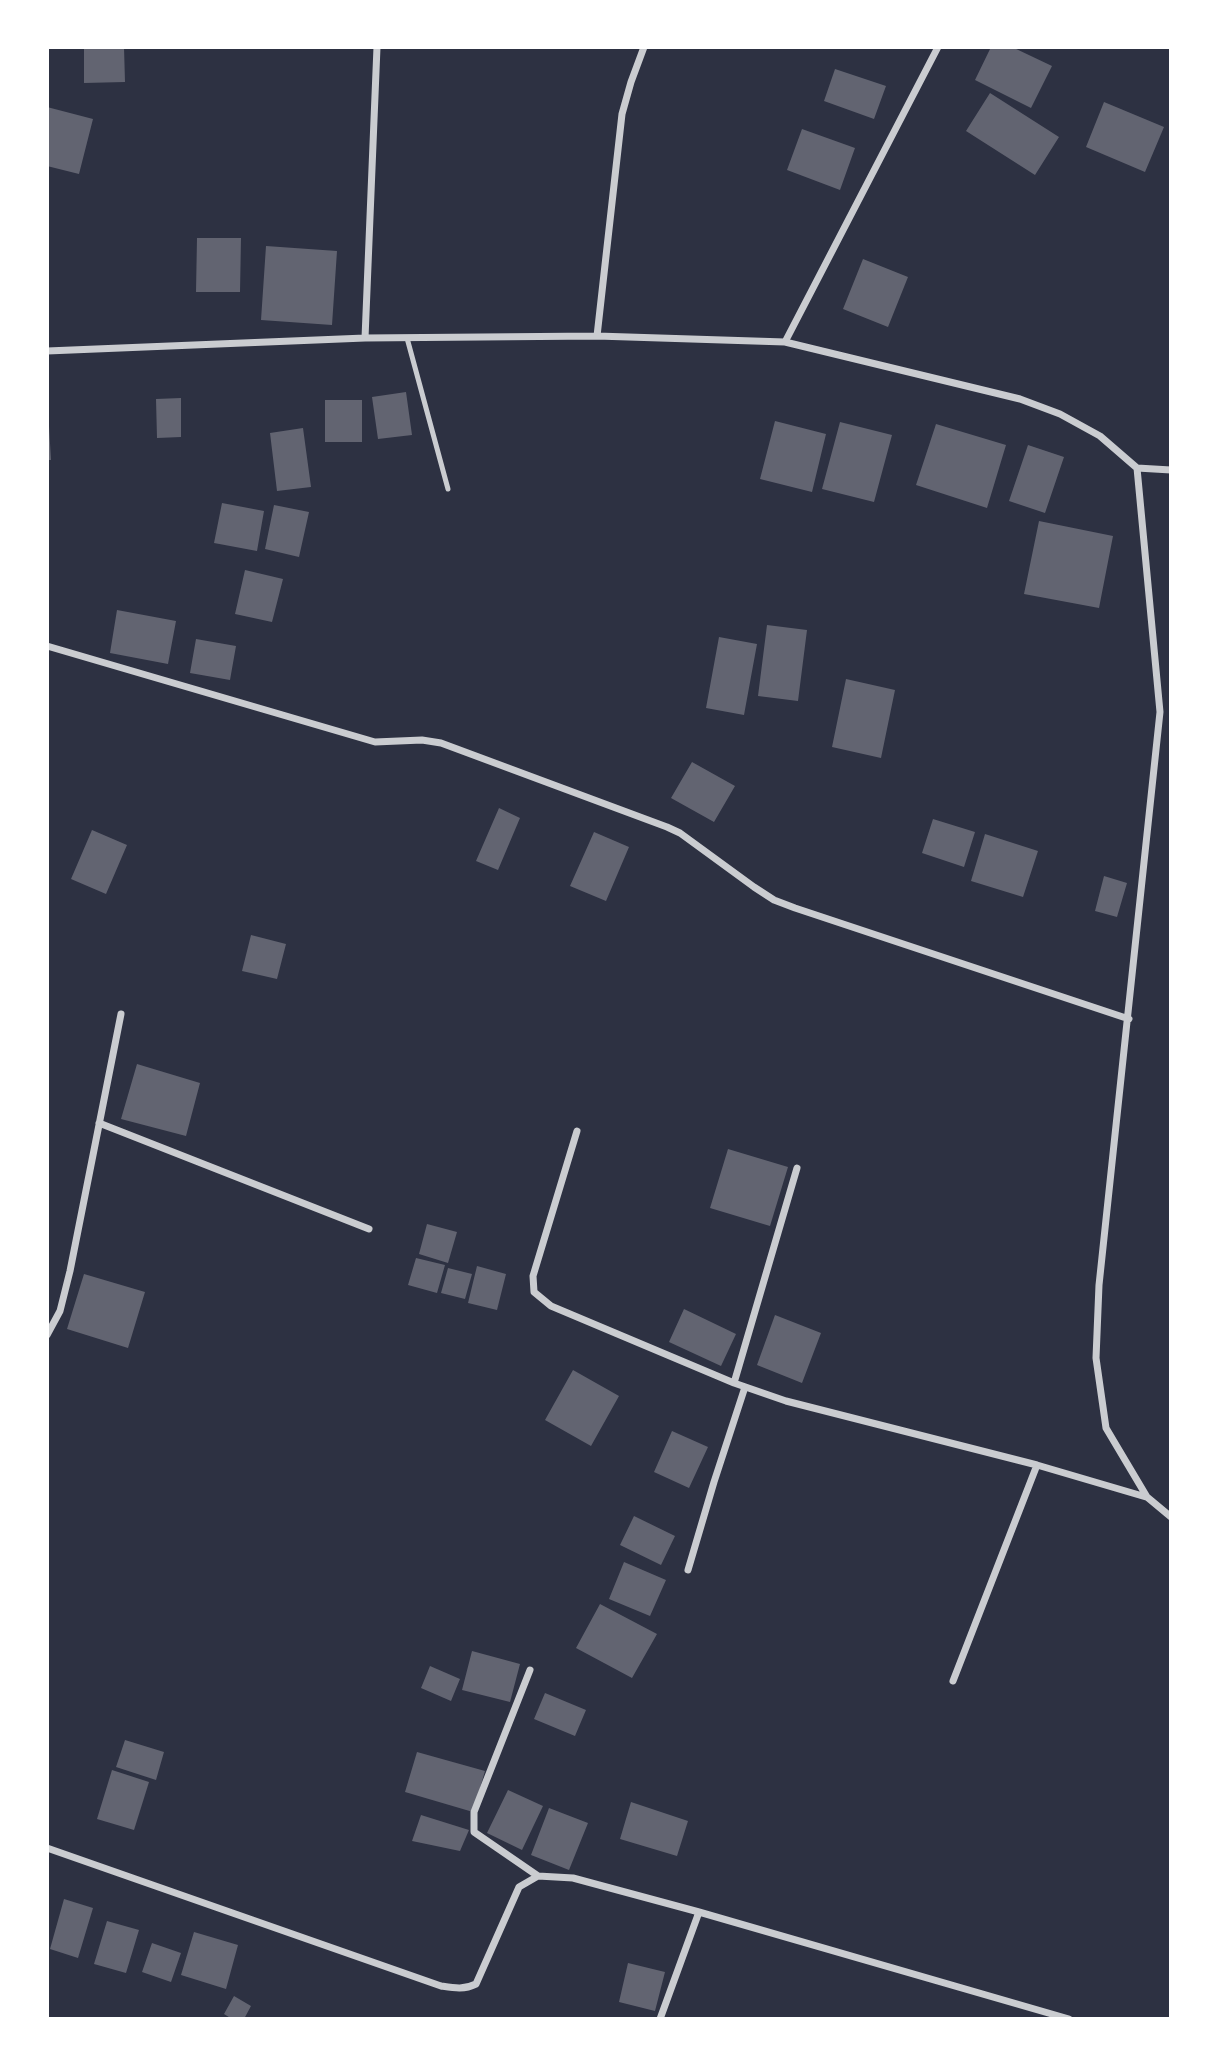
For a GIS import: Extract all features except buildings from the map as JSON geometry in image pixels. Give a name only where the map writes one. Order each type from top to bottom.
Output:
[{"type":"street","points":[[365,338],[377,47]]},
{"type":"street","points":[[597,336],[622,114],[644,47]]},
{"type":"street","points":[[785,342],[938,47]]},
{"type":"street","points":[[47,351],[365,338],[597,336],[785,342],[1020,399],[1060,414],[1100,436],[1137,468],[1171,470]]},
{"type":"street","points":[[1137,468],[1160,712],[1099,1285],[1096,1358],[1106,1427],[1147,1497],[1171,1517]]},
{"type":"street","points":[[47,646],[375,742],[422,740],[441,743],[680,833],[754,887],[785,904],[1129,1019]]},
{"type":"street","points":[[47,1335],[60,1311],[70,1270],[121,1014]]},
{"type":"street","points":[[99,1124],[369,1229]]},
{"type":"street","points":[[577,1131],[533,1276],[534,1292],[551,1306],[734,1383],[786,1401],[1037,1465],[1147,1497]]},
{"type":"street","points":[[734,1383],[797,1168]]},
{"type":"street","points":[[688,1570],[744,1387]]},
{"type":"street","points":[[953,1681],[1037,1465]]},
{"type":"street","points":[[530,1670],[474,1812],[474,1832],[538,1876]]},
{"type":"street","points":[[47,1848],[441,1986],[460,1989],[476,1984],[519,1886],[538,1876],[573,1878],[1069,2019]]},
{"type":"street","points":[[660,2019],[699,1912]]},
{"type":"lane","points":[[407,338],[448,489]]}]
